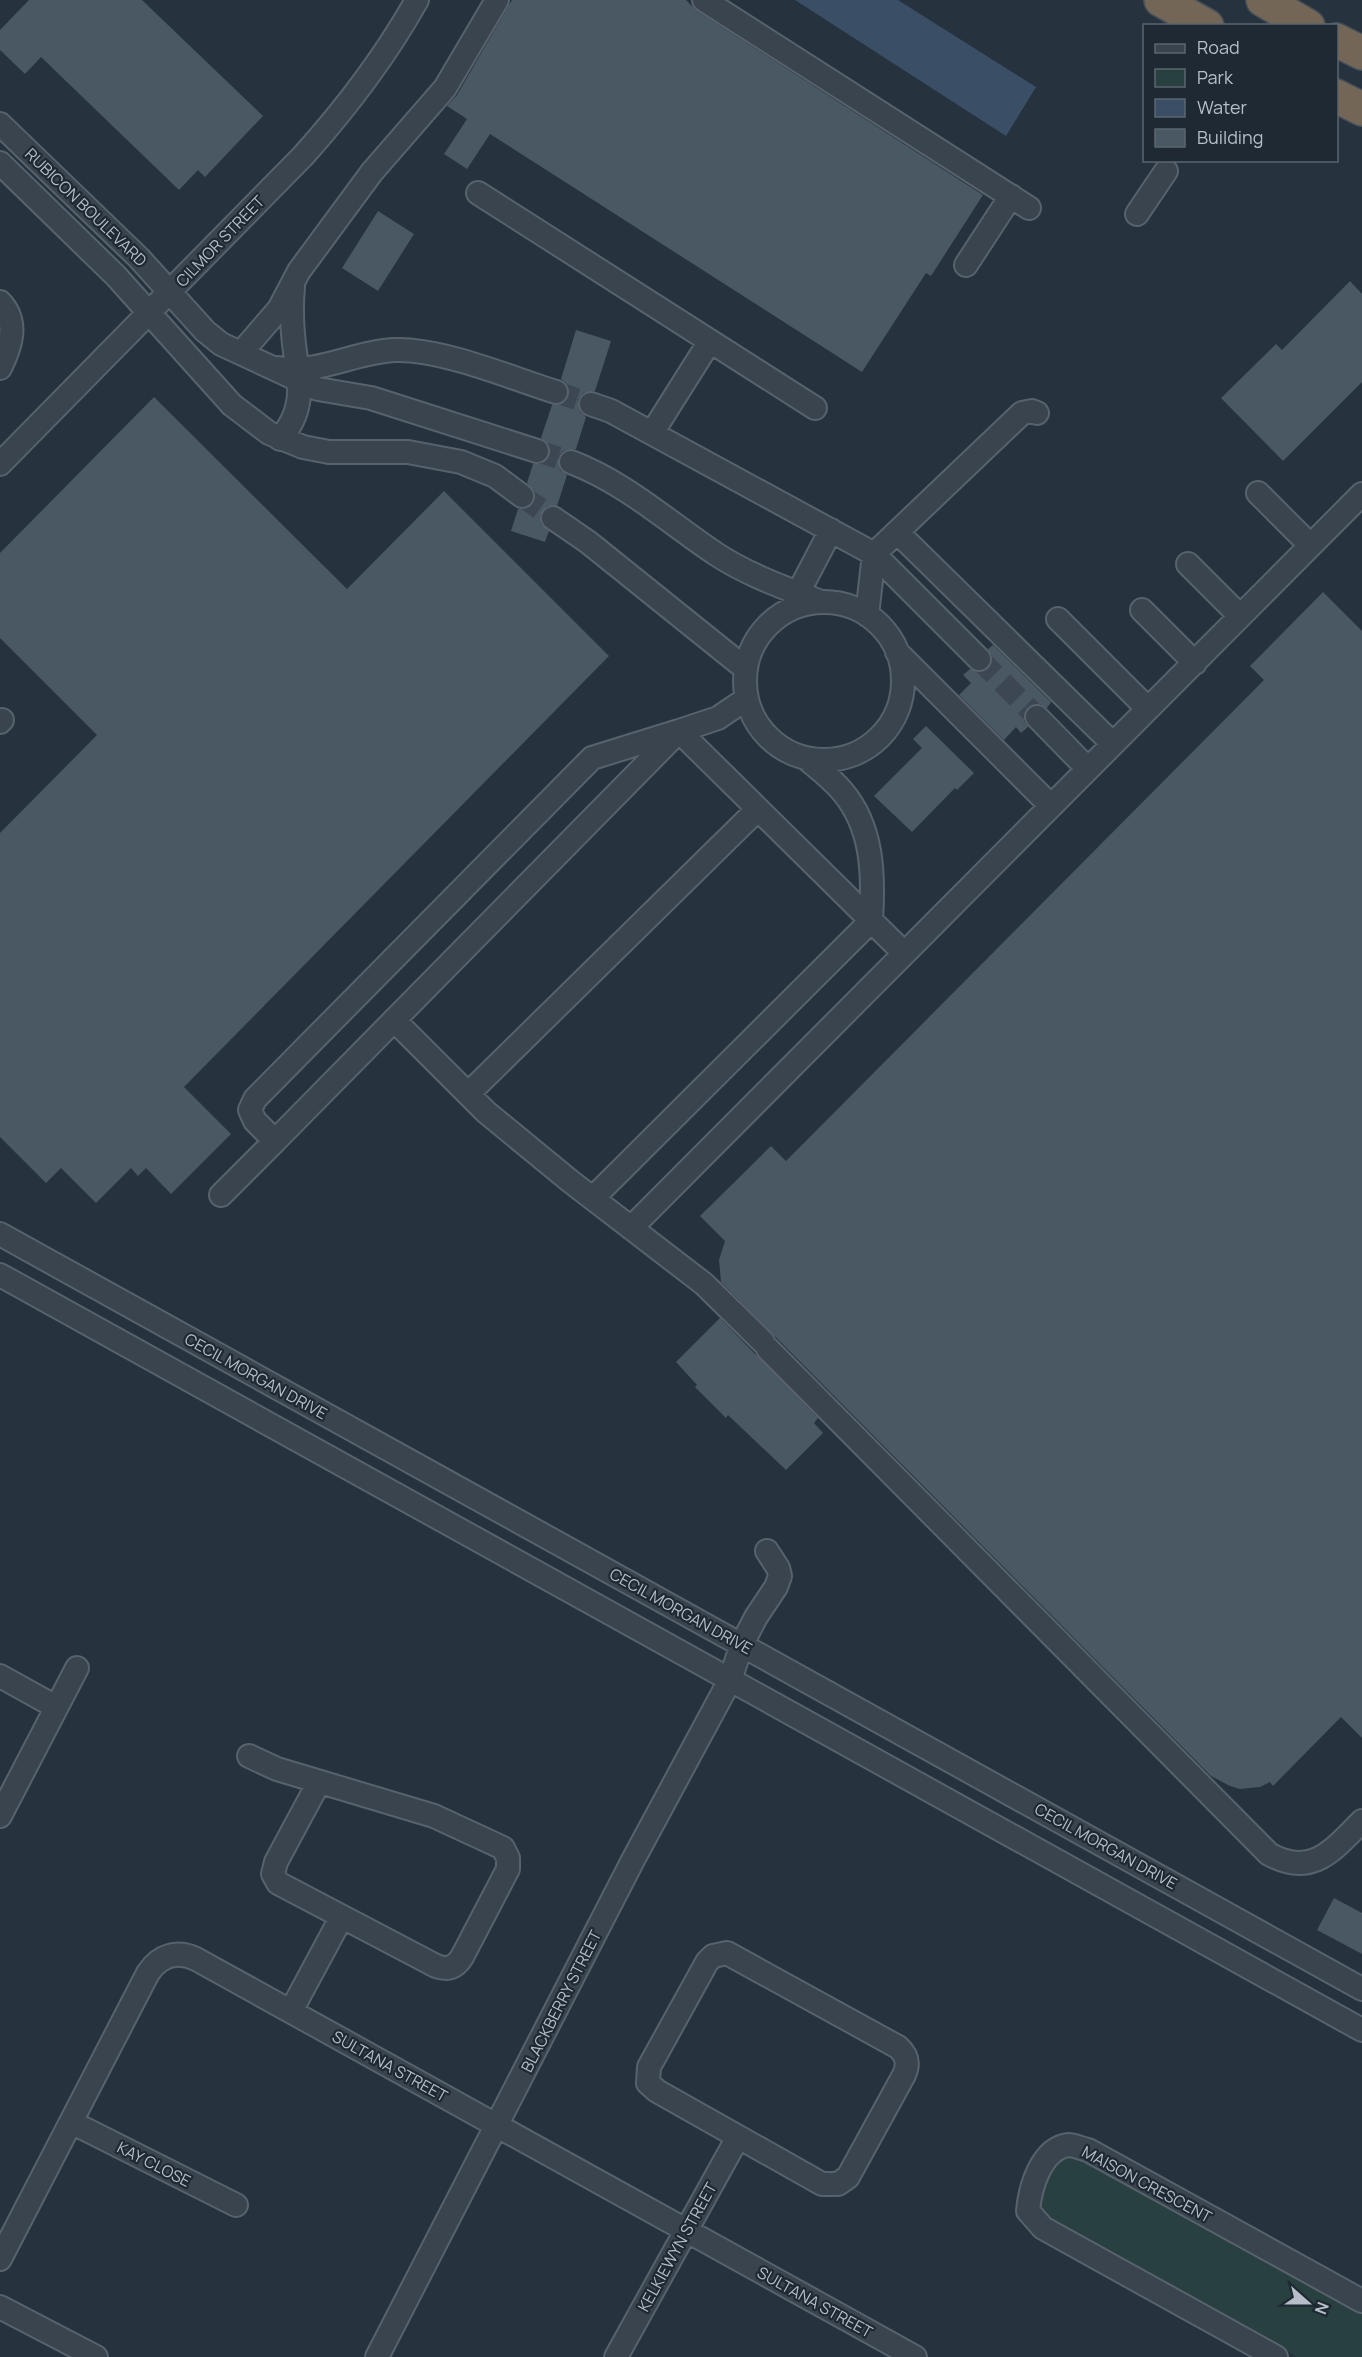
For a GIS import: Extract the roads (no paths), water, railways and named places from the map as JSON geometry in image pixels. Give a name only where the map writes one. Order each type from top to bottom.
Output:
[{"type":"highway","points":[[1161,0],[1203,24]]},
{"type":"highway","points":[[1263,0],[1305,24]]},
{"type":"highway","points":[[1338,41],[1362,53]]},
{"type":"highway","points":[[1338,97],[1362,109]]},
{"type":"street","name":"CILMOR STREET","points":[[0,464],[150,314],[343,112],[399,31],[417,0]]},
{"type":"street","points":[[241,353],[279,309],[300,271],[372,172],[445,88],[497,0]]},
{"type":"street","points":[[704,0],[1020,202],[966,265]]},
{"type":"street","name":"RUBICON BOULEVARD","points":[[0,124],[171,291],[205,331],[220,344],[300,376],[318,389],[371,398],[537,451]]},
{"type":"street","name":"RUBICON BOULEVARD","points":[[0,163],[117,276],[232,405],[249,420],[280,439],[329,453],[408,452],[461,462],[495,476],[522,496]]},
{"type":"street","points":[[1137,214],[1166,171]]},
{"type":"street","points":[[478,193],[815,408]]},
{"type":"street","points":[[280,439],[287,431],[297,408],[300,376],[295,353],[291,303],[293,284]]},
{"type":"street","points":[[0,302],[6,308],[12,326],[10,347],[0,368]]},
{"type":"street","points":[[651,433],[710,341]]},
{"type":"street","points":[[300,376],[386,351],[410,350],[442,356],[556,392]]},
{"type":"street","points":[[591,404],[611,411],[874,554],[979,659]]},
{"type":"street","points":[[867,615],[874,554],[1022,413],[1032,411],[1037,413]]},
{"type":"street","points":[[572,462],[605,477],[649,504],[717,554],[754,575],[821,602]]},
{"type":"street","points":[[1258,493],[1310,545]]},
{"type":"street","points":[[631,1228],[1362,494]]},
{"type":"street","points":[[553,518],[588,542],[746,669]]},
{"type":"street","points":[[798,593],[831,530]]},
{"type":"street","points":[[897,532],[1113,744]]},
{"type":"street","points":[[1188,564],[1240,616]]},
{"type":"street","points":[[897,652],[902,673],[902,694],[895,715],[884,733],[868,747],[849,757],[828,761],[807,759],[790,753],[775,744],[752,716],[746,699],[746,669],[752,648],[764,630],[780,615],[800,606],[821,602],[837,603],[867,615],[880,625],[897,652],[1051,806]]},
{"type":"street","points":[[1142,610],[1195,663]]},
{"type":"street","points":[[1058,619],[1148,709]]},
{"type":"street","points":[[275,1141],[252,1116],[252,1104],[592,758],[718,718],[746,699]]},
{"type":"street","points":[[1037,717],[1088,769]]},
{"type":"street","points":[[679,731],[904,953]]},
{"type":"street","points":[[221,1195],[679,731]]},
{"type":"street","points":[[593,1198],[871,921],[873,892],[870,850],[863,826],[841,789],[807,759]]},
{"type":"street","points":[[468,1094],[758,808]]},
{"type":"street","points":[[394,1020],[486,1112],[704,1284],[1269,1854],[1289,1863],[1300,1864],[1318,1860],[1337,1846],[1362,1821]]},
{"type":"street","name":"CECIL MORGAN DRIVE","points":[[0,1234],[1362,1989]]},
{"type":"street","points":[[0,1275],[1362,2030]]},
{"type":"street","name":"BLACKBERRY STREET","points":[[377,2357],[633,1860],[730,1680],[742,1644],[756,1617],[776,1587],[780,1576],[776,1562],[767,1551]]},
{"type":"street","points":[[0,1816],[77,1668]]},
{"type":"street","points":[[0,1676],[56,1707]]},
{"type":"street","points":[[249,1756],[277,1769],[434,1816],[499,1845],[508,1858],[508,1869],[462,1957],[454,1966],[449,1968],[436,1966],[282,1887],[273,1874],[276,1862],[318,1782]]},
{"type":"street","points":[[291,2011],[341,1918]]},
{"type":"street","points":[[720,1953],[733,1956],[898,2048],[904,2054],[907,2065],[904,2075],[848,2177],[838,2184],[822,2184],[738,2137],[652,2088],[647,2078],[649,2067],[707,1962],[713,1956],[720,1953]]},
{"type":"street","name":"SULTANA STREET","points":[[0,2259],[148,1973],[162,1959],[171,1955],[188,1955],[915,2357]]},
{"type":"street","name":"KAY CLOSE","points":[[72,2122],[236,2205]]},
{"type":"street","name":"KELKIEWYN STREET","points":[[616,2357],[738,2137]]},
{"type":"street","name":"MAISON CRESCENT","points":[[1276,2357],[1043,2228],[1028,2211],[1030,2189],[1048,2154],[1069,2145],[1088,2150],[1362,2301]]},
{"type":"street","points":[[0,2307],[96,2357]]},
{"type":"water","points":[[795,0],[898,0],[1036,87],[1006,136]]},
{"type":"tunnel","points":[[556,392],[591,404]]},
{"type":"tunnel","points":[[537,451],[571,462]]},
{"type":"tunnel","points":[[522,496],[553,518]]},
{"type":"tunnel","points":[[979,659],[1037,717]]}]
